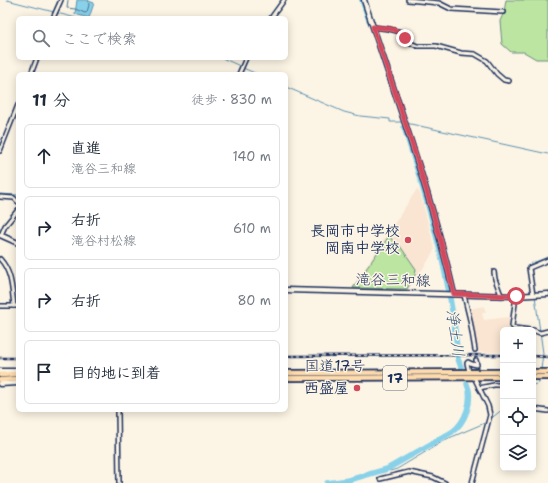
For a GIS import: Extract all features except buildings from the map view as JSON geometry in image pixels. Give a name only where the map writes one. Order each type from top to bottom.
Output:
[{"type":"highway","name":"国道17号","points":[[288,373],[500,372]]},
{"type":"highway","points":[[536,372],[548,372]]},
{"type":"highway","points":[[0,375],[16,374]]},
{"type":"highway","name":"国道17号","points":[[288,378],[380,379],[500,377]]},
{"type":"highway","points":[[536,377],[548,377]]},
{"type":"highway","points":[[0,380],[16,379]]},
{"type":"main road","points":[[364,0],[405,120],[437,225],[454,294]]},
{"type":"main road","points":[[0,235],[16,242]]},
{"type":"main road","name":"滝谷三和線","points":[[288,290],[445,293],[501,296],[548,294]]},
{"type":"main road","points":[[0,371],[16,370]]},
{"type":"main road","points":[[0,384],[16,383]]},
{"type":"street","points":[[54,16],[61,0]]},
{"type":"street","points":[[272,16],[284,0]]},
{"type":"street","points":[[408,0],[439,3],[451,9],[502,12]]},
{"type":"street","points":[[373,27],[401,32],[409,42],[417,46],[436,46],[461,53],[475,54],[487,61],[497,74],[504,80],[509,81]]},
{"type":"street","points":[[32,72],[36,60]]},
{"type":"street","points":[[240,72],[245,60]]},
{"type":"street","points":[[0,151],[16,110]]},
{"type":"street","points":[[0,197],[14,198],[16,200]]},
{"type":"street","points":[[0,235],[16,212]]},
{"type":"street","points":[[0,259],[10,278],[16,306],[0,306]]},
{"type":"street","points":[[533,295],[529,268],[548,260]]},
{"type":"street","points":[[494,272],[501,296]]},
{"type":"street","points":[[464,295],[475,350]]},
{"type":"street","points":[[513,327],[516,296]]},
{"type":"street","points":[[536,332],[540,333],[548,331]]},
{"type":"street","points":[[469,372],[466,363],[468,362],[477,365],[476,360]]},
{"type":"street","points":[[472,483],[489,420],[488,406],[474,377]]},
{"type":"street","points":[[479,388],[500,385]]},
{"type":"street","points":[[536,409],[548,411]]},
{"type":"street","points":[[118,412],[119,483]]},
{"type":"street","points":[[380,479],[409,472],[433,477],[445,483]]},
{"type":"shaded area","name":"長岡市中学校 岡南中学校","points":[[417,189],[420,193],[435,249],[426,264],[408,290],[351,289]]},
{"type":"shaded area","points":[[484,306],[486,313],[482,313],[484,320],[509,317],[509,327],[500,327],[500,352],[477,352],[469,309]]},
{"type":"green space","points":[[506,0],[548,0],[548,59],[536,59],[524,52],[511,52],[502,44],[500,21],[504,12]]},
{"type":"green space","points":[[389,236],[398,247],[400,246],[416,269],[415,275],[407,289],[353,288]]},
{"type":"water","points":[[77,0],[86,0],[94,3],[90,16],[75,14]]},
{"type":"waterway","points":[[7,0],[54,12]]},
{"type":"waterway","name":"浄土川","points":[[362,0],[369,20]]},
{"type":"waterway","points":[[57,13],[68,16]]},
{"type":"waterway","points":[[226,60],[240,66]]},
{"type":"waterway","points":[[243,68],[252,72]]},
{"type":"waterway","points":[[288,88],[344,112],[360,116],[390,119],[390,122],[403,122]]},
{"type":"waterway","points":[[406,123],[548,154]]},
{"type":"waterway","name":"浄土川","points":[[404,127],[422,184],[445,271],[455,329],[458,359],[461,367]]},
{"type":"waterway","points":[[0,194],[16,195]]},
{"type":"waterway","points":[[530,266],[530,264],[548,257]]},
{"type":"waterway","points":[[532,277],[534,293]]},
{"type":"waterway","points":[[535,296],[543,353],[541,370]]},
{"type":"waterway","points":[[536,384],[539,383],[540,380]]},
{"type":"waterway","name":"浄土川","points":[[327,483],[349,480],[387,469],[452,432],[461,423],[467,411],[469,404],[469,390],[467,384]]},
{"type":"waterway","points":[[489,420],[500,411]]},
{"type":"waterway","name":"浄土川","points":[[387,469],[390,471],[397,469],[447,439],[487,422]]},
{"type":"tunnel","points":[[475,350],[476,360]]},
{"type":"railway","points":[[288,356],[500,355]]},
{"type":"railway","points":[[536,356],[548,357]]},
{"type":"railway","points":[[0,358],[16,358]]},
{"type":"place","name":"長岡市中学校 岡南中学校","points":[[408,240]]},
{"type":"place","name":"西盛屋","points":[[357,388]]},
{"type":"route","points":[[405,38],[401,32],[373,27],[408,128],[435,219],[454,294],[516,296]]}]
